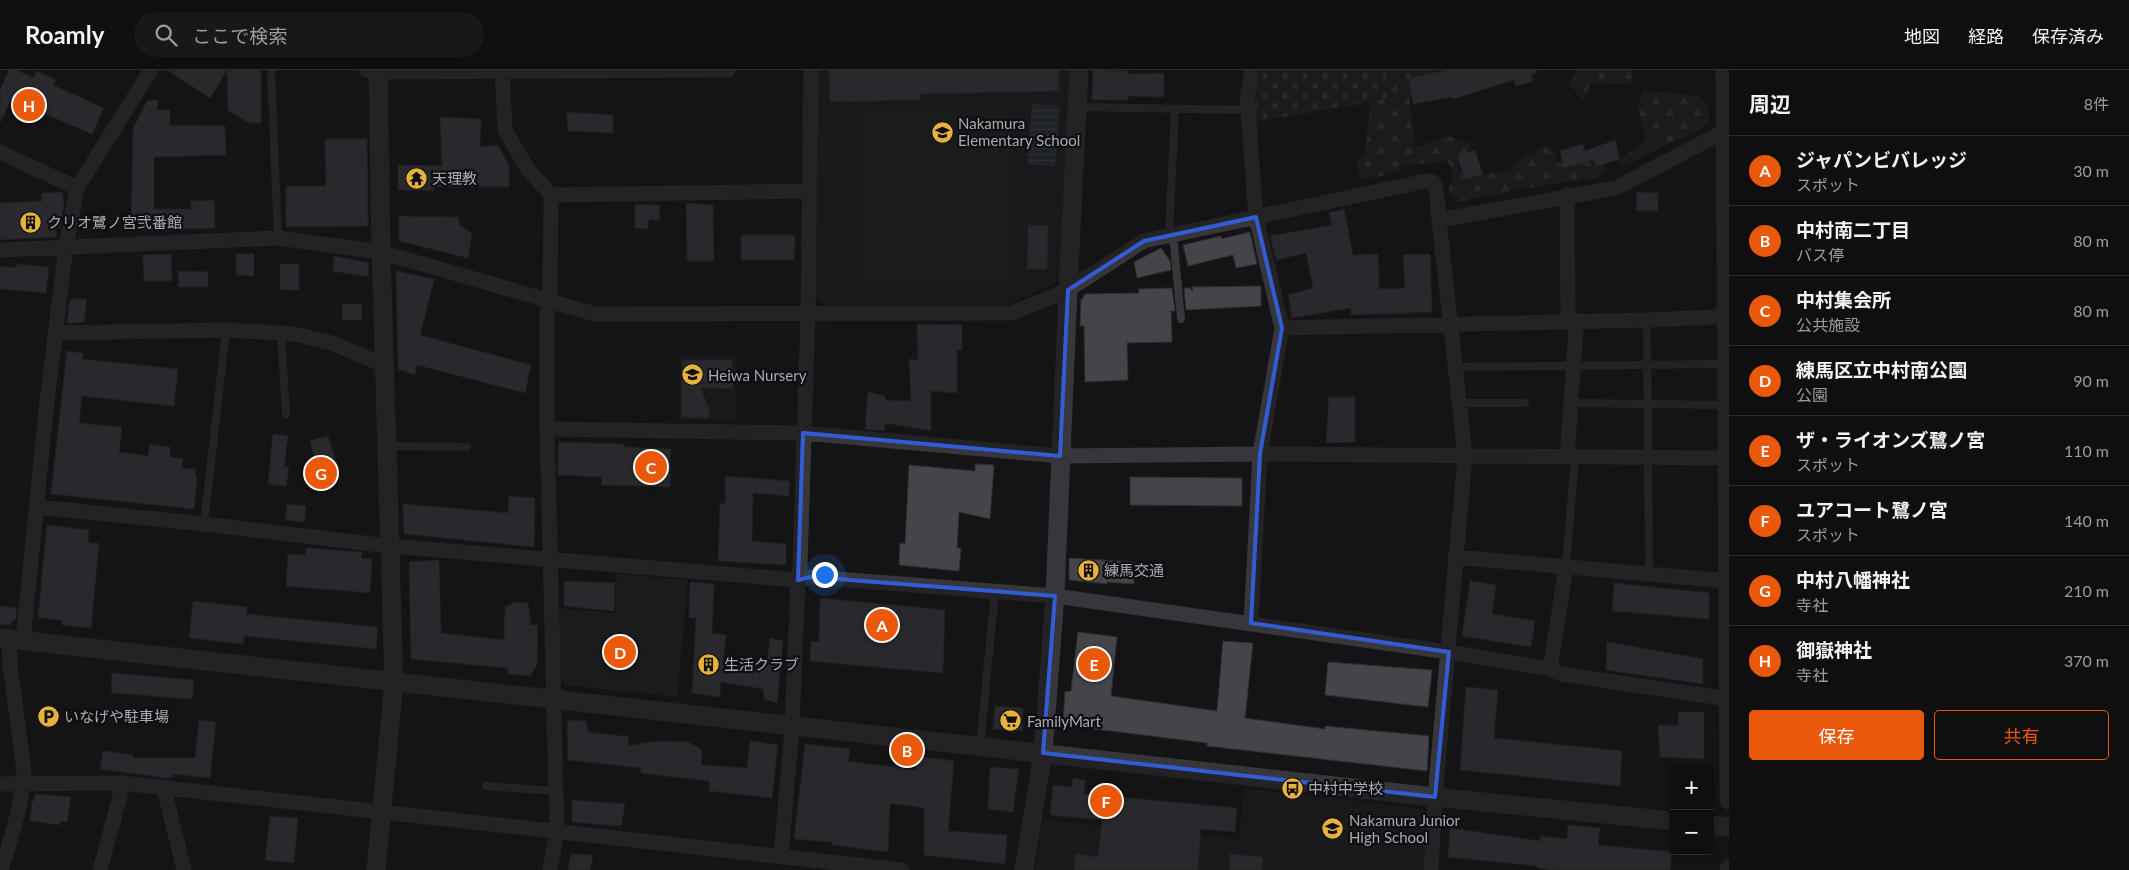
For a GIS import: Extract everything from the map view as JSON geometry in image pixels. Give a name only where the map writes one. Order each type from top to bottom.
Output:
[{"type":"street","points":[[2,870],[16,820],[24,771],[8,652],[37,507],[66,246],[77,188],[151,70]]},
{"type":"street","points":[[502,70],[505,130],[527,168],[551,195],[550,301],[547,315],[547,429],[557,830],[550,870]]},
{"type":"street","points":[[376,870],[394,682],[374,71],[728,70]]},
{"type":"street","points":[[781,857],[792,726],[800,565],[808,312],[810,70]]},
{"type":"street","points":[[1024,870],[1043,753],[1055,596],[1060,456],[1080,70]]},
{"type":"street","points":[[1251,623],[1260,454],[1282,328],[1256,216],[1247,98],[1252,70]]},
{"type":"street","points":[[1725,70],[1727,111],[1729,800]]},
{"type":"street","points":[[1439,220],[1616,188],[1726,131]]},
{"type":"street","points":[[0,152],[77,188]]},
{"type":"street","points":[[0,250],[278,238],[381,252],[596,314],[1012,313],[1068,290],[1144,242],[1256,216],[1426,181],[1433,182],[1436,188],[1465,456],[1435,797],[1431,870]]},
{"type":"street","points":[[551,195],[808,191]]},
{"type":"street","points":[[1567,196],[1568,312],[1576,330],[1571,457]]},
{"type":"street","points":[[1282,328],[1715,318],[1728,312]]},
{"type":"street","points":[[56,333],[226,330],[281,333],[299,335],[332,343],[384,365]]},
{"type":"street","points":[[547,429],[803,433],[1060,456],[1260,454],[1728,458]]},
{"type":"street","points":[[37,507],[389,546],[798,580],[811,577],[1055,596],[1449,652],[1550,669],[1561,674],[1728,699]]},
{"type":"street","points":[[1455,557],[1727,582]]},
{"type":"street","points":[[1550,669],[1566,567]]},
{"type":"street","points":[[11,640],[1435,797],[1669,821]]},
{"type":"street","points":[[100,870],[122,783]]},
{"type":"street","points":[[0,784],[122,783],[382,813],[557,830],[902,870]]},
{"type":"street","points":[[164,789],[184,870]]},
{"type":"street","points":[[1714,825],[1729,827]]},
{"type":"lane","points":[[271,70],[278,238]]},
{"type":"lane","points":[[1078,107],[1248,110]]},
{"type":"lane","points":[[1175,110],[1171,235],[1181,319]]},
{"type":"lane","points":[[1647,320],[1649,574]]},
{"type":"lane","points":[[204,524],[226,330]]},
{"type":"lane","points":[[281,333],[286,414]]},
{"type":"lane","points":[[1455,366],[1648,364],[1727,361]]},
{"type":"lane","points":[[1459,404],[1525,403]]},
{"type":"lane","points":[[1572,403],[1727,405]]},
{"type":"lane","points":[[386,446],[467,447]]},
{"type":"lane","points":[[1566,567],[1571,457]]},
{"type":"lane","points":[[980,746],[995,592]]},
{"type":"lane","points":[[486,786],[556,791]]},
{"type":"highlighted area","points":[[1256,217],[1282,328],[1260,454],[1251,623],[1449,652],[1435,797],[1043,753],[1055,596],[811,577],[798,580],[803,433],[1060,456],[1068,290],[1144,241]]},
{"type":"shaded area","points":[[817,70],[1071,70],[1059,281],[1008,305],[824,306],[815,296]]},
{"type":"shaded area","points":[[1032,104],[1060,106],[1055,166],[1027,164]]},
{"type":"shaded area","points":[[680,354],[737,354],[736,420],[679,420]]},
{"type":"shaded area","name":"Nakamura Junior High School","points":[[1244,788],[1424,809],[1427,813],[1423,870],[1035,870],[1043,820],[1239,839]]},
{"type":"green space","points":[[1260,70],[1386,70],[1387,99],[1256,122],[1255,98]]},
{"type":"green space","points":[[1375,70],[1437,70],[1412,82],[1410,101],[1414,145],[1420,147],[1439,138],[1452,137],[1471,145],[1466,157],[1457,165],[1460,172],[1479,175],[1511,168],[1513,164],[1543,146],[1554,152],[1559,163],[1596,160],[1602,161],[1606,167],[1597,178],[1545,185],[1458,202],[1449,195],[1449,185],[1453,178],[1450,165],[1445,161],[1406,166],[1389,175],[1361,179],[1356,164],[1365,151]]},
{"type":"green space","points":[[1578,70],[1632,70],[1633,85],[1590,83],[1584,101],[1569,85]]},
{"type":"green space","points":[[1644,90],[1699,96],[1706,103],[1710,120],[1698,131],[1656,149],[1625,167],[1617,162],[1646,140],[1637,106]]},
{"type":"green space","points":[[1012,109],[1013,281],[865,282],[864,110]]},
{"type":"green space","points":[[617,574],[688,580],[677,697],[566,685],[559,679],[558,608],[615,613]]},
{"type":"green space","points":[[1341,819],[1400,825],[1398,853],[1338,847]]},
{"type":"building","points":[[9,70],[16,70],[34,78],[37,71],[56,80],[53,85],[104,108],[92,134],[11,99],[0,123],[0,90]]},
{"type":"building","points":[[167,70],[227,70],[210,98]]},
{"type":"building","points":[[227,70],[261,70],[261,123],[249,123],[228,110]]},
{"type":"building","points":[[829,70],[1059,70],[1059,91],[920,94],[921,100],[830,102]]},
{"type":"building","points":[[1093,70],[1128,71],[1128,74],[1164,73],[1164,97],[1128,96],[1128,100],[1092,100]]},
{"type":"building","points":[[1447,70],[1536,70],[1536,73],[1531,75],[1533,81],[1516,86],[1514,80],[1453,99],[1452,97],[1413,104],[1408,78]]},
{"type":"building","points":[[158,100],[157,110],[170,110],[170,125],[225,126],[226,155],[154,157],[154,209],[191,209],[191,201],[214,200],[215,228],[176,229],[170,231],[131,230],[133,129],[147,101]]},
{"type":"building","points":[[567,112],[613,115],[613,133],[568,131]]},
{"type":"building","points":[[440,117],[481,119],[480,147],[498,145],[509,165],[509,187],[434,187],[434,191],[398,190],[398,165],[442,166]]},
{"type":"building","points":[[325,139],[367,139],[368,226],[286,227],[286,186],[326,186]]},
{"type":"building","points":[[1615,140],[1620,159],[1596,167],[1594,160],[1563,168],[1560,151],[1583,144],[1585,151]]},
{"type":"building","points":[[1475,150],[1483,174],[1465,180],[1457,156]]},
{"type":"building","name":"クリオ鷺ノ宮弐番館","points":[[62,192],[64,204],[60,228],[56,228],[56,237],[0,240],[0,203],[42,201],[41,193]]},
{"type":"building","points":[[1637,192],[1658,193],[1658,211],[1636,211]]},
{"type":"building","points":[[686,203],[713,205],[714,261],[687,261]]},
{"type":"building","points":[[635,205],[659,205],[660,220],[649,220],[647,229],[635,228]]},
{"type":"building","points":[[1344,209],[1353,255],[1378,254],[1379,289],[1405,288],[1403,255],[1430,254],[1432,312],[1351,315],[1351,308],[1292,318],[1288,295],[1313,288],[1306,253],[1276,260],[1270,236],[1332,225],[1329,213]]},
{"type":"building","points":[[399,216],[458,217],[460,226],[472,233],[468,258],[399,241]]},
{"type":"building","points":[[1028,225],[1048,226],[1047,269],[1027,269]]},
{"type":"building","points":[[1250,232],[1257,264],[1236,268],[1233,255],[1188,266],[1183,245],[1221,236],[1221,239]]},
{"type":"building","points":[[741,235],[795,235],[794,260],[741,260]]},
{"type":"building","points":[[1161,248],[1170,261],[1171,270],[1137,278],[1134,262]]},
{"type":"building","points":[[171,254],[172,281],[144,281],[143,255]]},
{"type":"building","points":[[236,254],[254,254],[254,276],[236,275]]},
{"type":"building","points":[[334,256],[369,263],[368,277],[333,271]]},
{"type":"building","points":[[17,264],[49,267],[46,293],[0,289],[0,266],[16,268]]},
{"type":"building","points":[[280,264],[299,264],[299,290],[280,290]]},
{"type":"building","points":[[178,271],[208,272],[208,287],[179,287]]},
{"type":"building","points":[[396,271],[434,279],[420,335],[531,365],[525,393],[417,365],[415,375],[398,369]]},
{"type":"building","points":[[1261,286],[1261,306],[1186,310],[1184,288],[1190,288],[1193,292],[1192,287]]},
{"type":"building","points":[[1172,288],[1175,311],[1171,311],[1172,342],[1127,343],[1128,380],[1085,382],[1084,326],[1080,326],[1081,300],[1085,294],[1139,293],[1138,289]]},
{"type":"building","points":[[70,299],[87,299],[84,322],[67,323]]},
{"type":"building","points":[[342,304],[362,304],[362,320],[342,320]]},
{"type":"building","points":[[917,324],[962,325],[962,350],[957,350],[957,393],[931,391],[931,431],[885,423],[884,431],[865,429],[868,392],[885,396],[885,400],[911,401],[909,359],[918,360]]},
{"type":"building","points":[[67,351],[83,353],[82,359],[178,369],[174,406],[82,396],[79,423],[122,427],[119,452],[148,456],[150,444],[170,447],[170,457],[183,459],[182,468],[196,469],[194,509],[51,494]]},
{"type":"building","points":[[682,360],[732,360],[733,389],[701,388],[709,409],[709,418],[681,417]]},
{"type":"building","points":[[1329,397],[1355,397],[1355,442],[1326,443]]},
{"type":"building","points":[[273,434],[288,436],[284,468],[289,466],[286,486],[268,484]]},
{"type":"building","points":[[328,436],[338,468],[316,475],[312,460],[315,459],[310,441]]},
{"type":"building","points":[[558,442],[624,444],[624,447],[671,449],[670,487],[601,485],[602,477],[558,475]]},
{"type":"building","points":[[975,464],[994,465],[990,519],[959,512],[957,548],[961,548],[959,571],[899,565],[900,543],[905,544],[909,465],[975,471]]},
{"type":"building","points":[[725,476],[789,481],[789,496],[753,493],[752,541],[786,544],[786,565],[718,561],[720,503],[725,504]]},
{"type":"building","points":[[1130,477],[1242,478],[1242,506],[1130,505]]},
{"type":"building","points":[[509,496],[535,498],[534,547],[404,534],[403,504],[508,513]]},
{"type":"building","points":[[287,504],[306,506],[304,522],[285,520]]},
{"type":"building","points":[[47,525],[89,530],[88,543],[99,543],[91,628],[62,625],[62,621],[38,617]]},
{"type":"building","points":[[306,548],[362,552],[361,558],[372,559],[370,593],[286,586],[288,554],[306,555]]},
{"type":"building","points":[[1069,558],[1134,562],[1134,584],[1107,582],[1107,584],[1069,580]]},
{"type":"building","points":[[439,560],[441,633],[504,640],[505,607],[515,602],[528,603],[531,625],[538,625],[537,665],[530,676],[507,674],[508,668],[411,659],[409,562]]},
{"type":"building","points":[[564,581],[615,583],[614,611],[564,606]]},
{"type":"building","points":[[1470,581],[1496,585],[1492,614],[1535,621],[1531,647],[1462,636]]},
{"type":"building","points":[[690,582],[714,584],[712,633],[726,635],[723,663],[767,666],[770,638],[783,641],[777,703],[764,699],[763,689],[721,682],[720,697],[692,693],[696,618],[689,618]]},
{"type":"building","points":[[1614,583],[1709,593],[1709,619],[1612,611]]},
{"type":"building","points":[[820,598],[945,610],[943,673],[810,661],[811,642],[819,641]]},
{"type":"building","points":[[193,601],[247,607],[246,614],[378,627],[376,649],[244,636],[243,644],[189,638]]},
{"type":"building","points":[[0,606],[17,608],[16,618],[9,625],[0,624]]},
{"type":"building","points":[[1078,632],[1117,637],[1111,696],[1217,711],[1223,641],[1253,643],[1245,718],[1325,729],[1325,726],[1429,736],[1427,771],[1207,746],[1207,743],[1063,725],[1065,692],[1071,691]]},
{"type":"building","points":[[1607,642],[1703,659],[1703,684],[1606,670]]},
{"type":"building","points":[[1328,662],[1432,670],[1428,707],[1325,695]]},
{"type":"building","points":[[112,673],[194,680],[192,699],[111,693]]},
{"type":"building","points":[[1466,687],[1498,690],[1494,738],[1622,751],[1620,786],[1460,770]]},
{"type":"building","points":[[995,706],[1023,708],[1022,731],[993,729]]},
{"type":"building","points":[[1678,712],[1704,712],[1704,759],[1660,757],[1658,725],[1678,725]]},
{"type":"building","points":[[199,720],[216,722],[210,778],[173,774],[173,778],[166,778],[100,769],[103,751],[133,755],[133,758],[195,758]]},
{"type":"building","points":[[567,720],[586,721],[588,732],[629,737],[628,746],[658,741],[688,742],[702,750],[701,765],[747,768],[750,741],[778,745],[772,798],[709,791],[709,781],[641,773],[641,768],[568,760]]},
{"type":"building","points":[[805,744],[850,749],[848,761],[915,770],[915,756],[954,761],[948,831],[1007,835],[1005,864],[924,855],[924,808],[890,803],[888,852],[832,845],[832,842],[794,839]]},
{"type":"building","points":[[990,767],[1019,769],[1013,812],[988,809]]},
{"type":"building","points":[[1073,778],[1085,780],[1084,794],[1237,808],[1235,832],[1201,829],[1198,870],[1074,870],[1075,854],[1098,857],[1102,820],[1050,815],[1053,785],[1072,787]]},
{"type":"building","points":[[35,794],[71,797],[67,822],[61,821],[60,825],[30,821],[32,801],[34,801]]},
{"type":"building","points":[[572,800],[625,804],[621,826],[572,822]]},
{"type":"building","points":[[270,816],[298,818],[294,863],[265,860]]},
{"type":"building","points":[[1568,825],[1600,828],[1598,845],[1669,852],[1669,855],[1672,855],[1670,870],[1555,870],[1537,868],[1537,866],[1448,857],[1450,828],[1540,841],[1540,836],[1567,839]]},
{"type":"building","points":[[571,854],[593,855],[590,870],[568,870]]},
{"type":"building","points":[[1230,854],[1263,857],[1262,870],[1229,870]]},
{"type":"place","name":"御嶽神社","points":[[29,105]]},
{"type":"place","name":"Nakamura Elementary School","points":[[942,132]]},
{"type":"place","name":"天理教","points":[[416,178]]},
{"type":"place","name":"クリオ鷺ノ宮弐番館","points":[[31,222]]},
{"type":"place","name":"Heiwa Nursery","points":[[692,375]]},
{"type":"place","name":"中村集会所","points":[[651,467]]},
{"type":"place","name":"中村八幡神社","points":[[321,473]]},
{"type":"place","name":"練馬交通","points":[[1088,570]]},
{"type":"place","name":"ジャパンビバレッジ","points":[[882,625]]},
{"type":"place","name":"練馬区立中村南公園","points":[[620,652]]},
{"type":"place","name":"生活クラブ","points":[[708,664]]},
{"type":"place","name":"ザ・ライオンズ鷺ノ宮","points":[[1094,664]]},
{"type":"place","name":"いなげや駐車場","points":[[48,716]]},
{"type":"place","name":"FamilyMart","points":[[1011,721]]},
{"type":"place","name":"中村南二丁目","points":[[907,750]]},
{"type":"place","name":"中村中学校","points":[[1292,788]]},
{"type":"place","name":"ユアコート鷺ノ宮","points":[[1106,801]]},
{"type":"place","name":"Nakamura Junior High School","points":[[1333,829]]}]
